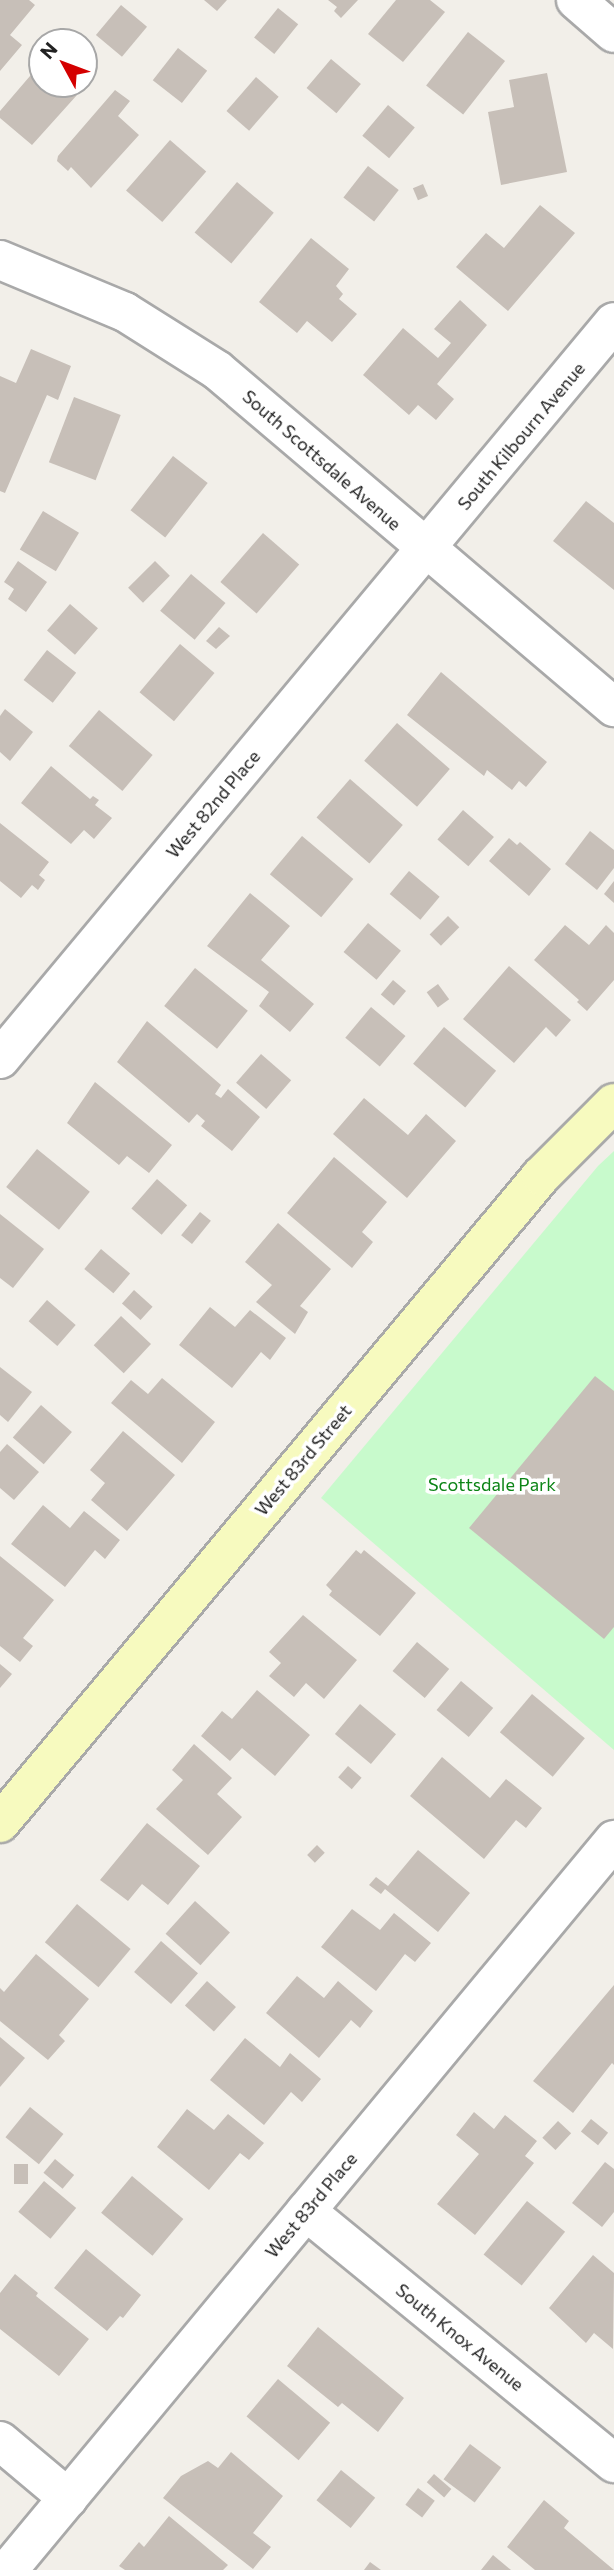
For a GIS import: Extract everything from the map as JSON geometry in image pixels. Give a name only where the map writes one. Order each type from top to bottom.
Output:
[{"type":"street","points":[[576,0],[614,33]]},
{"type":"street","name":"South Scottsdale Avenue","points":[[0,260],[125,312],[217,370],[614,707]]},
{"type":"street","name":"South Kilbourn Avenue","points":[[427,549],[614,322]]},
{"type":"street","name":"West 82nd Place","points":[[0,1059],[427,549]]},
{"type":"street","name":"West 83rd Street","points":[[0,1823],[541,1176],[614,1103]]},
{"type":"street","name":"West 83rd Place","points":[[8,2570],[611,1849]]},
{"type":"street","name":"South Knox Avenue","points":[[306,2211],[614,2463]]},
{"type":"street","points":[[0,2441],[68,2498]]},
{"type":"green space","name":"Scottsdale Park","points":[[614,1151],[614,1750],[321,1498],[598,1166]]},
{"type":"building","points":[[0,0],[29,0],[35,5],[10,35],[22,45],[0,71]]},
{"type":"building","points":[[204,0],[227,0],[217,11]]},
{"type":"building","points":[[328,0],[358,0],[341,18],[334,11],[337,7]]},
{"type":"building","points":[[396,0],[430,0],[445,12],[403,62],[368,34]]},
{"type":"building","points":[[121,5],[147,27],[122,57],[98,37],[98,32]]},
{"type":"building","points":[[278,8],[298,24],[274,54],[254,38]]},
{"type":"building","points":[[468,32],[505,61],[463,115],[426,86]]},
{"type":"building","points":[[178,48],[207,71],[182,103],[153,80]]},
{"type":"building","points":[[331,59],[361,84],[336,113],[307,88]]},
{"type":"building","points":[[547,73],[567,172],[501,185],[488,112],[514,107],[509,80]]},
{"type":"building","points":[[256,77],[279,97],[249,131],[226,111]]},
{"type":"building","points":[[28,78],[28,98],[74,98],[32,145],[0,118],[0,111]]},
{"type":"building","points":[[115,90],[130,101],[118,116],[139,135],[91,188],[71,167],[68,171],[57,161],[58,156]]},
{"type":"building","points":[[388,105],[415,127],[389,158],[362,136]]},
{"type":"building","points":[[170,140],[206,171],[162,222],[126,191]]},
{"type":"building","points":[[368,166],[399,190],[374,222],[343,198]]},
{"type":"building","points":[[237,182],[274,213],[231,263],[195,233]]},
{"type":"building","points":[[423,184],[428,196],[418,200],[413,188]]},
{"type":"building","points":[[540,205],[575,233],[508,311],[456,267],[486,233],[504,248]]},
{"type":"building","points":[[311,238],[349,269],[336,286],[343,294],[339,299],[357,314],[332,342],[307,321],[297,333],[259,302]]},
{"type":"building","points":[[460,300],[487,325],[437,384],[454,399],[436,420],[418,405],[409,415],[363,375],[403,328],[438,358],[451,343],[434,329]]},
{"type":"building","points":[[31,349],[71,366],[58,400],[47,395],[5,493],[0,491],[0,376],[16,383]]},
{"type":"building","points":[[74,397],[121,415],[96,480],[49,462]]},
{"type":"building","points":[[173,456],[208,483],[165,537],[131,510]]},
{"type":"building","points":[[586,501],[614,523],[614,590],[553,541]]},
{"type":"building","points":[[43,511],[79,533],[56,571],[20,550]]},
{"type":"building","points":[[263,533],[299,564],[257,614],[220,582]]},
{"type":"building","points":[[18,561],[47,582],[26,612],[8,599],[14,589],[4,582]]},
{"type":"building","points":[[155,561],[170,576],[143,603],[128,588]]},
{"type":"building","points":[[191,574],[225,603],[195,640],[160,611]]},
{"type":"building","points":[[70,604],[98,628],[75,655],[47,630]]},
{"type":"building","points":[[219,627],[230,636],[216,649],[206,641]]},
{"type":"building","points":[[180,644],[214,673],[174,721],[140,692]]},
{"type":"building","points":[[47,650],[76,673],[53,703],[24,680]]},
{"type":"building","points":[[441,672],[547,762],[526,787],[519,781],[512,790],[487,770],[484,776],[407,715]]},
{"type":"building","points":[[5,709],[33,732],[10,761],[0,752],[0,716]]},
{"type":"building","points":[[99,710],[153,755],[122,791],[69,746]]},
{"type":"building","points":[[397,723],[450,769],[417,807],[364,761]]},
{"type":"building","points":[[51,766],[90,799],[93,796],[99,800],[95,805],[112,818],[94,839],[84,830],[71,844],[21,803]]},
{"type":"building","points":[[350,779],[403,825],[369,863],[317,817]]},
{"type":"building","points":[[463,810],[494,837],[468,866],[437,839]]},
{"type":"building","points":[[0,823],[49,862],[39,875],[45,880],[38,890],[32,885],[21,898],[0,881]]},
{"type":"building","points":[[590,831],[614,850],[614,868],[597,890],[565,864]]},
{"type":"building","points":[[302,836],[353,879],[321,917],[270,874]]},
{"type":"building","points":[[509,838],[517,845],[520,842],[551,869],[529,896],[489,861]]},
{"type":"building","points":[[409,871],[440,897],[420,920],[390,894]]},
{"type":"building","points":[[614,881],[614,903],[604,894]]},
{"type":"building","points":[[250,893],[290,926],[261,960],[314,1004],[290,1032],[259,1006],[269,992],[207,946]]},
{"type":"building","points":[[448,916],[459,927],[441,946],[430,934]]},
{"type":"building","points":[[368,923],[401,951],[377,980],[344,952]]},
{"type":"building","points":[[565,925],[589,945],[606,925],[614,933],[614,980],[587,1011],[577,1002],[579,1000],[534,960]]},
{"type":"building","points":[[509,966],[571,1020],[556,1037],[546,1027],[514,1063],[463,1019]]},
{"type":"building","points":[[195,968],[248,1011],[217,1049],[164,1006]]},
{"type":"building","points":[[393,980],[406,991],[394,1005],[381,995]]},
{"type":"building","points":[[438,984],[449,999],[438,1008],[427,992]]},
{"type":"building","points":[[371,1007],[405,1036],[380,1067],[345,1038]]},
{"type":"building","points":[[147,1021],[221,1085],[215,1094],[221,1098],[228,1089],[260,1117],[232,1151],[201,1126],[205,1121],[197,1114],[189,1123],[117,1062]]},
{"type":"building","points":[[444,1027],[496,1071],[465,1107],[413,1064]]},
{"type":"building","points":[[261,1054],[291,1080],[266,1109],[236,1083]]},
{"type":"building","points":[[95,1082],[172,1145],[149,1173],[127,1156],[119,1165],[67,1123]]},
{"type":"building","points":[[364,1098],[408,1135],[426,1114],[456,1141],[407,1198],[333,1134]]},
{"type":"building","points":[[37,1149],[90,1192],[59,1230],[6,1187]]},
{"type":"building","points":[[334,1157],[387,1202],[362,1232],[373,1242],[352,1268],[287,1213]]},
{"type":"building","points":[[157,1179],[187,1205],[162,1235],[131,1208]]},
{"type":"building","points":[[200,1212],[211,1221],[192,1244],[181,1235]]},
{"type":"building","points":[[0,1214],[44,1249],[13,1288],[0,1278]]},
{"type":"building","points":[[278,1223],[331,1269],[300,1306],[308,1312],[295,1334],[256,1302],[272,1285],[245,1262]]},
{"type":"building","points":[[101,1249],[130,1273],[113,1293],[84,1269]]},
{"type":"building","points":[[134,1290],[153,1307],[141,1320],[122,1303]]},
{"type":"building","points":[[47,1300],[76,1325],[57,1346],[29,1321]]},
{"type":"building","points":[[210,1307],[235,1327],[250,1310],[286,1338],[270,1360],[261,1352],[232,1388],[179,1345]]},
{"type":"building","points":[[121,1316],[151,1344],[124,1373],[94,1345]]},
{"type":"building","points":[[0,1367],[32,1392],[8,1422],[0,1415]]},
{"type":"building","points":[[595,1376],[614,1391],[614,1627],[604,1639],[469,1528]]},
{"type":"building","points":[[162,1378],[215,1422],[182,1463],[111,1403],[131,1380],[148,1394]]},
{"type":"building","points":[[41,1405],[72,1432],[44,1464],[13,1437]]},
{"type":"building","points":[[123,1431],[175,1475],[127,1531],[91,1500],[105,1483],[90,1470]]},
{"type":"building","points":[[7,1444],[39,1472],[14,1500],[0,1488],[0,1452]]},
{"type":"building","points":[[43,1505],[70,1528],[84,1511],[120,1540],[105,1559],[95,1550],[65,1587],[11,1544]]},
{"type":"building","points":[[356,1550],[361,1554],[364,1550],[416,1593],[380,1636],[329,1595],[332,1591],[326,1585]]},
{"type":"building","points":[[0,1556],[54,1600],[23,1638],[33,1646],[20,1662],[0,1646]]},
{"type":"building","points":[[303,1615],[357,1660],[324,1699],[306,1683],[294,1697],[269,1676],[281,1663],[269,1652]]},
{"type":"building","points":[[417,1642],[449,1669],[425,1698],[393,1671]]},
{"type":"building","points":[[0,1664],[12,1674],[0,1688]]},
{"type":"building","points":[[461,1681],[493,1708],[469,1737],[437,1710]]},
{"type":"building","points":[[257,1690],[310,1735],[275,1776],[242,1748],[230,1761],[201,1736],[222,1711],[232,1719]]},
{"type":"building","points":[[532,1694],[585,1738],[553,1777],[500,1732]]},
{"type":"building","points":[[360,1704],[396,1734],[371,1764],[335,1734]]},
{"type":"building","points":[[194,1744],[232,1778],[217,1794],[242,1817],[208,1855],[156,1809],[183,1780],[172,1770]]},
{"type":"building","points":[[442,1757],[490,1798],[506,1779],[542,1808],[526,1828],[516,1820],[484,1859],[410,1796]]},
{"type":"building","points":[[348,1766],[362,1778],[352,1789],[338,1777]]},
{"type":"building","points":[[147,1823],[200,1866],[168,1905],[142,1884],[128,1901],[100,1880]]},
{"type":"building","points":[[317,1845],[325,1853],[315,1863],[307,1855]]},
{"type":"building","points":[[418,1850],[470,1893],[438,1932],[385,1889],[381,1894],[369,1885],[376,1877],[388,1886]]},
{"type":"building","points":[[195,1901],[230,1932],[200,1965],[166,1934]]},
{"type":"building","points":[[77,1904],[131,1949],[98,1987],[45,1942]]},
{"type":"building","points":[[352,1909],[380,1930],[394,1913],[431,1943],[415,1962],[405,1954],[376,1991],[321,1947]]},
{"type":"building","points":[[161,1941],[198,1973],[171,2004],[134,1972]]},
{"type":"building","points":[[36,1954],[89,1999],[59,2035],[65,2041],[48,2060],[0,2021],[0,1988],[4,1992]]},
{"type":"building","points":[[297,1976],[324,1998],[338,1981],[373,2011],[360,2028],[351,2020],[319,2058],[266,2013]]},
{"type":"building","points":[[207,1981],[236,2007],[214,2032],[185,2006]]},
{"type":"building","points":[[614,1985],[614,2065],[612,2063],[573,2113],[533,2081]]},
{"type":"building","points":[[0,2037],[25,2058],[0,2087]]},
{"type":"building","points":[[245,2038],[280,2067],[290,2053],[321,2079],[302,2102],[291,2092],[264,2125],[210,2080]]},
{"type":"building","points":[[30,2107],[63,2134],[39,2164],[5,2137]]},
{"type":"building","points":[[187,2109],[214,2130],[228,2114],[264,2143],[249,2160],[240,2153],[209,2190],[157,2147]]},
{"type":"building","points":[[474,2112],[494,2129],[505,2115],[537,2141],[525,2156],[534,2163],[475,2235],[437,2204],[479,2154],[456,2135]]},
{"type":"building","points":[[591,2119],[608,2133],[598,2145],[581,2131]]},
{"type":"building","points":[[558,2121],[571,2133],[555,2150],[542,2138]]},
{"type":"building","points":[[55,2159],[74,2175],[63,2189],[43,2173]]},
{"type":"building","points":[[605,2162],[614,2169],[614,2212],[602,2227],[572,2203]]},
{"type":"building","points":[[14,2164],[28,2164],[28,2184],[14,2184]]},
{"type":"building","points":[[132,2176],[183,2219],[152,2256],[101,2213]]},
{"type":"building","points":[[44,2181],[76,2208],[50,2239],[18,2212]]},
{"type":"building","points":[[527,2201],[565,2232],[522,2285],[484,2255]]},
{"type":"building","points":[[86,2249],[141,2295],[123,2318],[120,2316],[107,2331],[54,2288]]},
{"type":"building","points":[[593,2255],[614,2273],[613,2349],[594,2333],[586,2343],[549,2308]]},
{"type":"building","points":[[15,2274],[38,2293],[36,2296],[89,2339],[59,2376],[0,2329],[0,2293]]},
{"type":"building","points":[[318,2327],[404,2398],[378,2432],[342,2403],[338,2407],[287,2366]]},
{"type":"building","points":[[278,2379],[330,2423],[299,2460],[247,2417]]},
{"type":"building","points":[[470,2444],[501,2467],[475,2503],[444,2479]]},
{"type":"building","points":[[231,2452],[283,2496],[253,2533],[271,2547],[253,2569],[163,2498],[181,2476],[208,2461],[218,2468]]},
{"type":"building","points":[[341,2470],[375,2498],[351,2528],[316,2500]]},
{"type":"building","points":[[434,2474],[451,2489],[444,2497],[427,2482]]},
{"type":"building","points":[[418,2488],[435,2501],[422,2517],[405,2505]]},
{"type":"building","points":[[544,2500],[569,2521],[564,2528],[614,2570],[535,2570],[507,2547]]},
{"type":"building","points":[[169,2516],[228,2565],[223,2570],[125,2570],[119,2566],[139,2542],[144,2547]]},
{"type":"building","points":[[493,2555],[511,2570],[481,2570]]},
{"type":"building","points":[[370,2562],[381,2570],[364,2570]]}]
